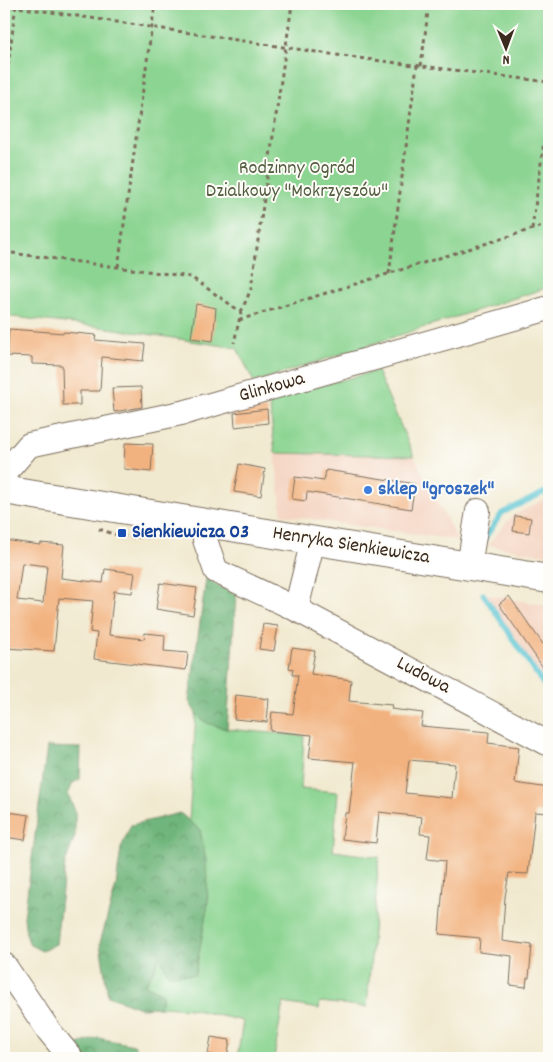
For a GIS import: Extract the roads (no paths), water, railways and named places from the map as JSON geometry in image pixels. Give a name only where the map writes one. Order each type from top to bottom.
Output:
[{"type":"main road","name":"Henryka Sienkiewicza","points":[[4,490],[549,579]]},
{"type":"street","name":"Glinkowa","points":[[4,474],[28,445],[186,412],[549,308]]},
{"type":"street","points":[[469,566],[478,511]]},
{"type":"street","name":"Ludowa","points":[[209,523],[205,540],[216,571],[296,609],[549,744]]},
{"type":"street","points":[[296,609],[313,540]]},
{"type":"street","points":[[4,965],[49,1031],[71,1058]]},
{"type":"waterway","points":[[483,541],[502,513],[549,490]]},
{"type":"waterway","points":[[483,594],[549,693]]},
{"type":"place","name":"sklep \"groszek\"","points":[[368,490]]},
{"type":"place","name":"Sienkiewicza 03","points":[[122,533]]},
{"type":"park label","name":"Rodzinny Ogród Dzialkowy \"Mokrzyszów\"","points":[[297,180]]}]
